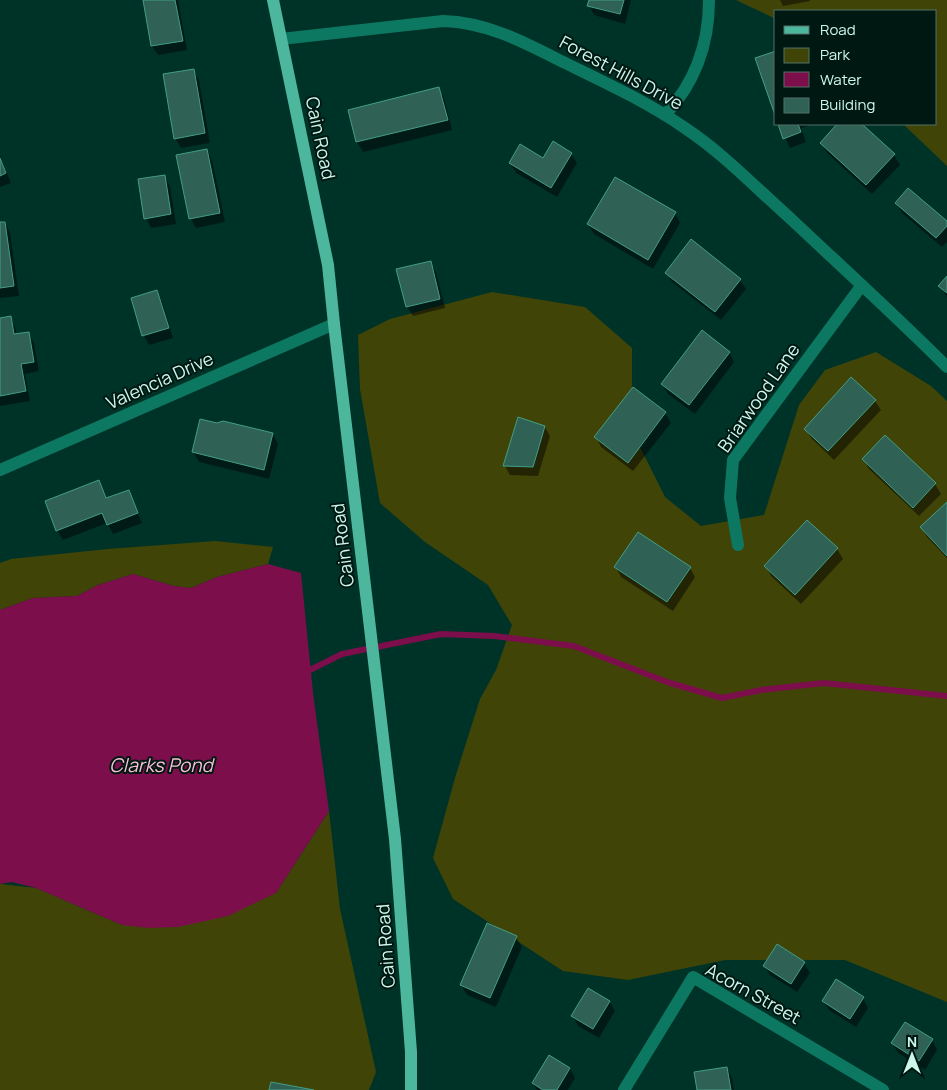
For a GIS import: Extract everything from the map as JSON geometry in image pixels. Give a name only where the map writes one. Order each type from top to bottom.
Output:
[{"type":"main road","name":"Cain Road","points":[[273,0],[328,265],[395,839],[411,1052],[411,1090]]},
{"type":"street","points":[[665,115],[690,82],[702,56],[708,29],[709,0]]},
{"type":"street","name":"Forest Hills Drive","points":[[281,40],[442,20],[456,21],[484,26],[510,36],[622,90],[686,128],[719,154],[862,285],[947,367]]},
{"type":"street","name":"Briarwood Lane","points":[[738,545],[730,498],[733,460],[862,285]]},
{"type":"street","name":"Valencia Drive","points":[[0,470],[334,324]]},
{"type":"street","name":"Acorn Street","points":[[624,1090],[693,977],[883,1090]]},
{"type":"green space","points":[[736,0],[947,0],[947,166],[904,125],[937,125],[937,10],[774,10],[774,18]]},
{"type":"green space","points":[[492,292],[585,307],[632,348],[632,431],[665,497],[701,526],[764,515],[799,405],[825,370],[876,352],[931,386],[947,401],[947,1002],[845,960],[725,960],[628,980],[563,971],[453,899],[433,858],[455,778],[480,699],[496,670],[512,625],[488,585],[425,542],[380,503],[360,389],[358,335],[390,319]]},
{"type":"green space","points":[[215,541],[273,547],[268,564],[217,577],[191,588],[174,586],[133,574],[98,585],[77,596],[33,598],[0,610],[0,563],[11,559]]},
{"type":"green space","points":[[329,811],[340,909],[376,1072],[369,1090],[0,1090],[0,884],[36,888],[122,925],[276,893]]},
{"type":"water","name":"Clarks Pond","points":[[268,564],[301,573],[313,693],[329,811],[276,893],[228,916],[178,927],[148,928],[122,925],[36,888],[12,882],[0,884],[0,610],[33,598],[77,596],[98,585],[133,574],[174,586],[191,588],[217,577]]},
{"type":"building","points":[[143,0],[175,0],[183,41],[151,46]]},
{"type":"building","points":[[589,0],[624,0],[620,14],[587,6]]},
{"type":"building","points":[[774,52],[774,112],[755,58]]},
{"type":"building","points":[[194,69],[205,133],[174,139],[163,74]]},
{"type":"building","points":[[439,87],[448,120],[356,142],[348,110]]},
{"type":"building","points":[[778,125],[798,125],[801,132],[783,139]]},
{"type":"building","points":[[836,125],[863,125],[895,154],[866,185],[820,143]]},
{"type":"building","points":[[553,141],[572,153],[551,188],[509,163],[520,144],[543,158]]},
{"type":"building","points":[[207,149],[220,213],[189,219],[176,155]]},
{"type":"building","points":[[0,158],[6,173],[0,176]]},
{"type":"building","points":[[165,175],[171,214],[144,219],[138,179]]},
{"type":"building","points":[[615,177],[676,212],[648,260],[587,224]]},
{"type":"building","points":[[908,188],[947,221],[947,226],[936,238],[895,203]]},
{"type":"building","points":[[0,222],[5,222],[14,286],[0,288]]},
{"type":"building","points":[[691,239],[741,279],[715,312],[665,273]]},
{"type":"building","points":[[431,261],[440,299],[406,307],[396,269]]},
{"type":"building","points":[[947,276],[947,293],[938,286]]},
{"type":"building","points":[[157,290],[169,328],[142,336],[131,298]]},
{"type":"building","points":[[11,316],[14,334],[29,332],[34,362],[21,364],[26,391],[0,396],[0,318]]},
{"type":"building","points":[[702,330],[730,352],[689,405],[661,384]]},
{"type":"building","points":[[851,377],[876,400],[828,451],[804,429]]},
{"type":"building","points":[[633,387],[666,412],[628,463],[594,437]]},
{"type":"building","points":[[518,417],[545,426],[533,467],[503,466]]},
{"type":"building","points":[[200,419],[217,423],[223,421],[273,433],[264,470],[192,452]]},
{"type":"building","points":[[885,435],[936,483],[913,508],[862,459]]},
{"type":"building","points":[[99,480],[106,498],[129,490],[138,513],[107,525],[102,513],[56,531],[45,501]]},
{"type":"building","points":[[947,502],[947,556],[920,527]]},
{"type":"building","points":[[807,520],[838,548],[795,595],[764,566]]},
{"type":"building","points":[[638,532],[691,567],[667,602],[614,567]]},
{"type":"building","points":[[487,923],[517,936],[490,998],[460,985]]},
{"type":"building","points":[[777,944],[805,962],[791,984],[763,966]]},
{"type":"building","points":[[836,979],[864,997],[850,1019],[822,1001]]},
{"type":"building","points":[[588,988],[610,1001],[593,1029],[571,1016]]},
{"type":"building","points":[[905,1022],[933,1039],[919,1061],[891,1043]]},
{"type":"building","points":[[549,1055],[570,1068],[557,1090],[543,1090],[532,1083]]},
{"type":"building","points":[[727,1067],[731,1090],[697,1090],[694,1072]]},
{"type":"building","points":[[271,1082],[314,1090],[269,1090]]},
{"type":"waterway","points":[[304,673],[342,654],[441,634],[494,636],[574,646],[667,682],[722,698],[761,690],[824,683],[947,696]]}]
